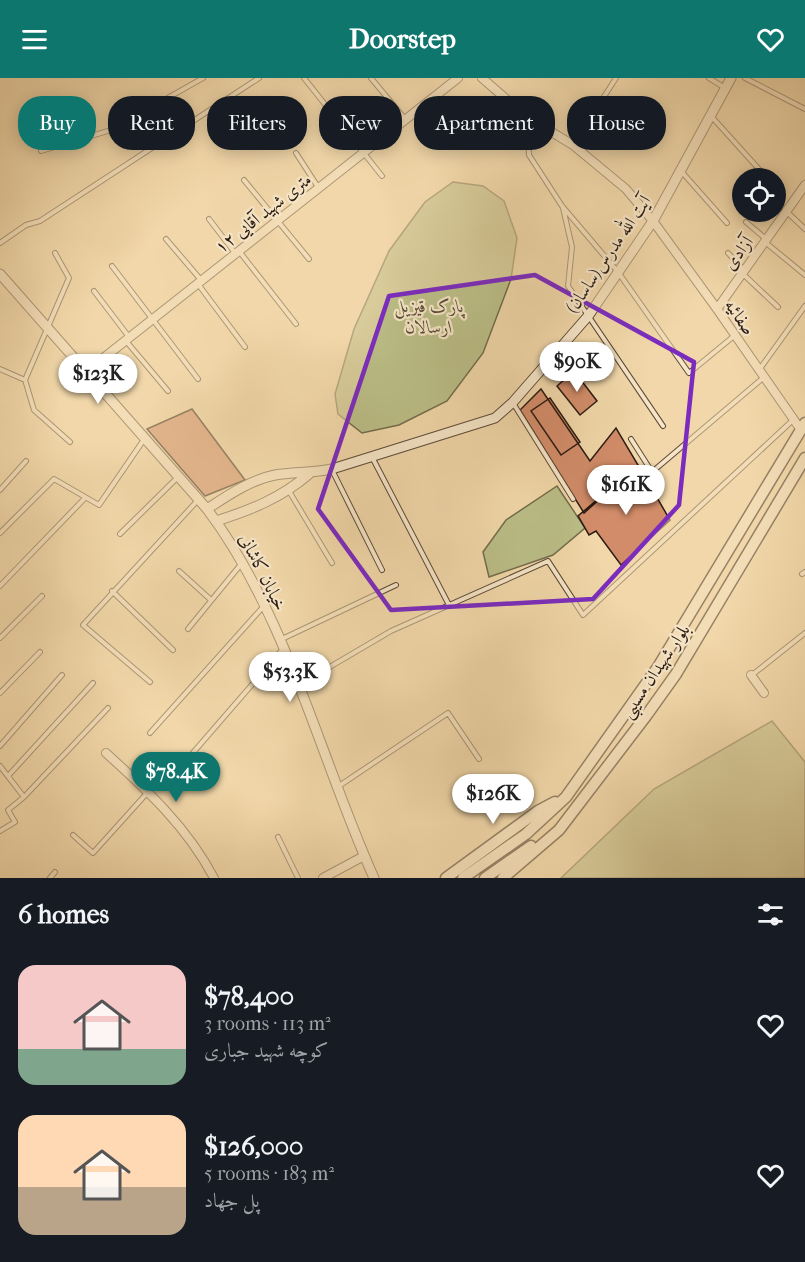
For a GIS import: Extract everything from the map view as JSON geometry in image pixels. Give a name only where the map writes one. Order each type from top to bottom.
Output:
[{"type":"main road","name":"بلوار شهیدان مسیبی","points":[[462,878],[526,834],[566,797],[658,667],[803,427]]},
{"type":"main road","name":"بلوار شهیدان مسیبی","points":[[503,878],[560,830],[676,674],[805,459]]},
{"type":"main road","points":[[446,878],[538,811],[566,797]]},
{"type":"main road","points":[[485,878],[533,845],[576,806]]},
{"type":"street","name":"۱۲ متری شهید آقایی","points":[[87,371],[458,78]]},
{"type":"street","name":"صفائیه","points":[[482,78],[492,81],[507,96]]},
{"type":"street","name":"آیت الله مدرس(ساسان)","points":[[207,509],[230,494],[274,475],[309,474],[332,469],[495,418],[513,402],[589,315],[653,221],[731,78]]},
{"type":"street","name":"صفائیه","points":[[579,150],[626,189],[653,221],[793,420],[803,427]]},
{"type":"street","name":"آزادی","points":[[717,309],[805,185]]},
{"type":"street","name":"خیابان کاشانی","points":[[0,274],[207,509],[236,547],[298,685],[374,878]]},
{"type":"street","name":"آیت الله مدرس(ساسان)","points":[[216,521],[251,510],[289,491],[309,474]]},
{"type":"street","points":[[751,675],[764,693]]},
{"type":"street","points":[[106,753],[148,791],[195,843],[214,878]]},
{"type":"street","points":[[323,878],[364,856]]},
{"type":"lane","points":[[96,134],[111,130],[203,78]]},
{"type":"lane","points":[[0,243],[26,225],[40,221],[259,78]]},
{"type":"lane","points":[[304,78],[382,176]]},
{"type":"lane","points":[[371,78],[405,120]]},
{"type":"lane","points":[[604,96],[616,78]]},
{"type":"lane","points":[[708,78],[725,88]]},
{"type":"lane","points":[[745,78],[805,109]]},
{"type":"lane","points":[[710,115],[758,168]]},
{"type":"lane","points":[[529,150],[529,155],[562,206],[618,272],[689,373],[735,335]]},
{"type":"lane","points":[[296,153],[319,188]]},
{"type":"lane","points":[[681,171],[727,223]]},
{"type":"lane","points":[[244,180],[309,259]]},
{"type":"lane","points":[[562,206],[572,247],[568,286],[663,426]]},
{"type":"lane","points":[[787,212],[805,229]]},
{"type":"lane","points":[[209,219],[296,324]]},
{"type":"lane","points":[[746,222],[805,275]]},
{"type":"lane","points":[[166,239],[245,347]]},
{"type":"lane","points":[[55,252],[69,278],[25,380],[33,410],[70,442]]},
{"type":"lane","points":[[728,253],[778,307]]},
{"type":"lane","points":[[112,266],[198,379]]},
{"type":"lane","points":[[94,291],[168,391]]},
{"type":"lane","points":[[631,439],[652,472],[761,374],[805,306]]},
{"type":"lane","points":[[0,369],[25,380]]},
{"type":"lane","points":[[513,402],[573,499]]},
{"type":"lane","points":[[298,685],[391,631],[548,561],[583,615],[793,420]]},
{"type":"lane","points":[[0,533],[54,479],[99,505],[145,438]]},
{"type":"lane","points":[[372,457],[449,605]]},
{"type":"lane","points":[[0,490],[26,461]]},
{"type":"lane","points":[[332,469],[382,570]]},
{"type":"lane","points":[[120,534],[178,476]]},
{"type":"lane","points":[[289,491],[332,563]]},
{"type":"lane","points":[[0,586],[85,498]]},
{"type":"lane","points":[[150,682],[83,625],[112,591],[199,500]]},
{"type":"lane","points":[[188,629],[242,562]]},
{"type":"lane","points":[[179,571],[211,600]]},
{"type":"lane","points":[[184,762],[280,645],[396,585]]},
{"type":"lane","points":[[112,591],[173,650]]},
{"type":"lane","points":[[0,638],[42,596]]},
{"type":"lane","points":[[150,733],[263,606]]},
{"type":"lane","points":[[751,675],[805,633]]},
{"type":"lane","points":[[0,693],[40,652]]},
{"type":"lane","points":[[0,746],[62,675]]},
{"type":"lane","points":[[8,776],[93,683]]},
{"type":"lane","points":[[0,831],[15,822],[8,810],[24,797],[108,708]]},
{"type":"lane","points":[[338,786],[448,713],[478,759]]},
{"type":"lane","points":[[0,766],[24,797]]},
{"type":"lane","points":[[73,835],[93,853],[148,791]]},
{"type":"lane","points":[[278,837],[298,878]]},
{"type":"lane","points":[[50,878],[55,872]]},
{"type":"highlighted area","points":[[535,275],[694,362],[679,505],[593,599],[391,610],[318,509],[389,296]]},
{"type":"green space","name":"پارک قیزیل ارسالان","points":[[453,182],[483,186],[504,201],[517,238],[511,279],[483,353],[447,401],[399,425],[362,433],[338,414],[335,394],[354,329],[389,251],[425,202]]},
{"type":"green space","points":[[557,486],[585,528],[553,555],[489,577],[483,552],[506,520]]},
{"type":"green space","points":[[772,721],[805,762],[805,878],[561,878],[654,789]]},
{"type":"building","points":[[574,371],[597,401],[580,415],[557,386]]},
{"type":"building","points":[[541,389],[590,461],[616,428],[638,465],[584,513],[520,410]]},
{"type":"building","points":[[550,398],[580,442],[561,455],[531,411]]},
{"type":"building","points":[[192,409],[245,480],[205,496],[147,429]]},
{"type":"building","points":[[638,465],[670,520],[621,565],[596,531],[589,535],[578,516]]}]
